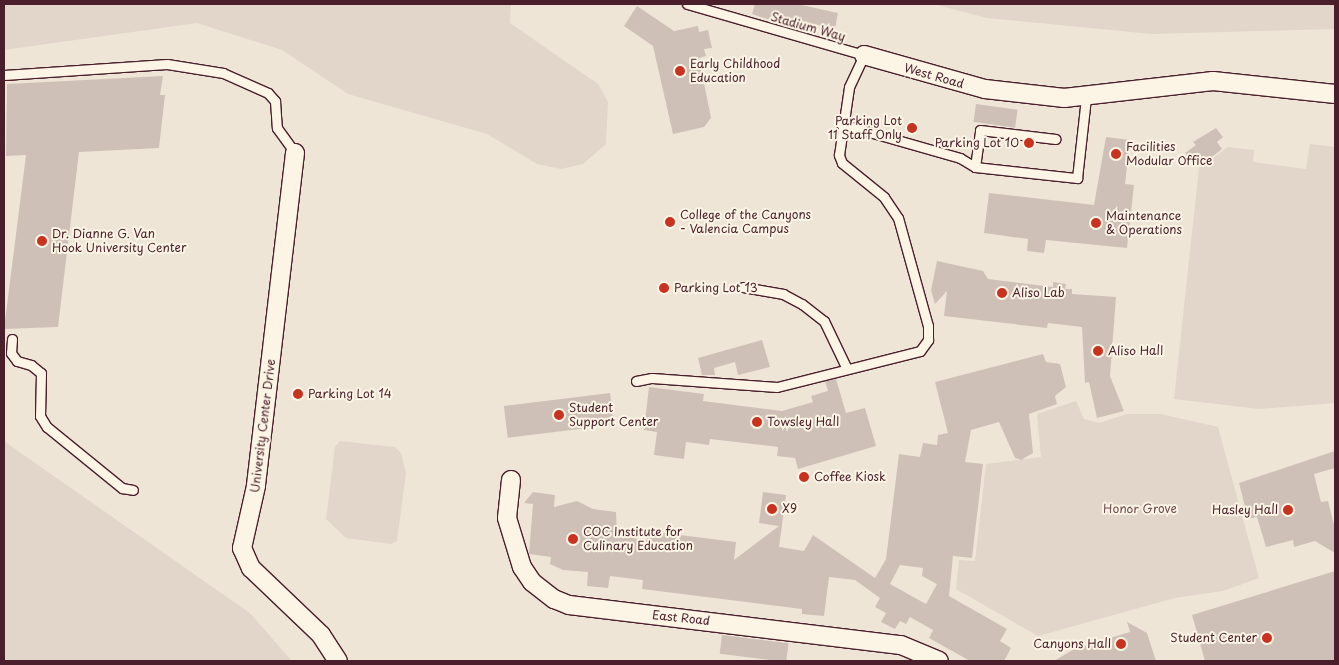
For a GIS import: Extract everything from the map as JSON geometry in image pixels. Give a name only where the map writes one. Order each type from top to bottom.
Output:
[{"type":"street","name":"West Road","points":[[864,55],[985,89],[1086,98],[1213,82],[1335,94]]},
{"type":"street","name":"University Center Drive","points":[[295,153],[256,486],[242,548],[251,568],[321,635],[338,661]]},
{"type":"street","name":"East Road","points":[[511,480],[508,518],[522,567],[532,582],[554,599],[569,605],[901,645],[939,661]]},
{"type":"lane","name":"Stadium Way","points":[[687,4],[864,55]]},
{"type":"lane","points":[[636,381],[652,378],[777,387],[920,351],[928,340],[928,326],[898,218],[884,197],[842,163],[841,124],[849,87],[864,55]]},
{"type":"lane","points":[[4,75],[166,64],[223,73],[268,93],[275,101],[277,128],[295,153]]},
{"type":"lane","points":[[841,124],[960,158],[975,167],[1077,178],[1086,98]]},
{"type":"lane","points":[[975,167],[980,130],[1055,139]]},
{"type":"lane","points":[[743,287],[783,294],[802,304],[824,321],[847,369]]},
{"type":"lane","points":[[12,339],[11,353],[17,361],[31,365],[41,373],[40,416],[47,426],[122,488],[133,490]]},
{"type":"shaded area","name":"College of the Canyons - Valencia Campus","points":[[4,4],[1335,4],[1335,661],[292,661],[250,613],[4,441]]},
{"type":"green space","points":[[4,4],[511,4],[510,23],[598,84],[608,102],[606,144],[583,164],[561,169],[537,164],[487,134],[348,94],[282,50],[197,23],[4,50]]},
{"type":"green space","points":[[933,4],[1335,4],[1335,29],[1151,34],[987,18]]},
{"type":"green space","points":[[1310,144],[1335,147],[1335,403],[1259,409],[1174,399],[1199,168],[1228,147],[1254,150],[1253,162],[1306,169]]},
{"type":"green space","name":"Honor Grove","points":[[1076,401],[1084,419],[1099,423],[1127,414],[1161,414],[1218,427],[1259,578],[1223,591],[1175,598],[1038,636],[956,589],[959,560],[975,561],[986,464],[1041,457],[1037,414]]},
{"type":"green space","points":[[4,441],[250,613],[292,661],[4,661]]},
{"type":"green space","points":[[340,441],[395,447],[401,453],[406,473],[397,541],[391,544],[346,538],[326,519],[335,447]]},
{"type":"building","points":[[755,4],[797,4],[838,13],[835,29],[800,21],[798,29],[752,14]]},
{"type":"building","name":"Early Childhood Education","points":[[637,6],[674,31],[698,26],[699,32],[708,30],[712,48],[704,49],[706,56],[699,58],[711,118],[704,127],[673,134],[653,46],[624,26]]},
{"type":"building","name":"Dr. Dianne G. Van Hook University Center","points":[[163,76],[160,95],[165,95],[159,148],[79,152],[58,327],[4,329],[26,155],[6,156],[7,84]]},
{"type":"building","points":[[976,104],[1018,110],[1015,128],[973,122]]},
{"type":"building","points":[[1216,128],[1223,137],[1217,142],[1222,149],[1203,164],[1198,157],[1192,162],[1185,153],[1196,145],[1193,142]]},
{"type":"building","points":[[1106,137],[1130,140],[1125,184],[1134,185],[1127,248],[1046,240],[1044,253],[1027,251],[1028,239],[984,233],[989,193],[1094,205]]},
{"type":"building","name":"Aliso Lab","points":[[937,261],[983,271],[988,279],[1053,287],[1053,282],[1066,284],[1065,289],[1072,289],[1072,294],[1116,297],[1110,376],[1124,411],[1097,418],[1089,382],[1085,383],[1082,327],[1048,323],[1047,328],[944,316],[947,291],[935,304],[931,290]]},
{"type":"building","points":[[762,340],[770,367],[738,375],[735,362],[714,368],[715,375],[702,375],[698,358]]},
{"type":"building","points":[[1043,354],[1046,362],[1060,364],[1066,387],[1055,396],[1057,404],[1029,414],[1033,453],[1021,460],[1015,458],[999,422],[971,430],[965,462],[983,464],[972,558],[953,556],[949,596],[1007,629],[1000,641],[1011,648],[1004,661],[970,661],[929,638],[933,630],[910,617],[906,624],[900,621],[895,629],[881,622],[886,613],[875,607],[880,598],[855,580],[829,577],[824,616],[802,614],[802,609],[642,589],[643,580],[610,576],[608,588],[587,586],[588,572],[563,570],[550,564],[551,557],[529,554],[533,504],[524,503],[533,492],[555,495],[554,507],[577,501],[593,509],[616,512],[617,536],[647,540],[648,531],[736,542],[734,560],[779,526],[759,523],[763,492],[786,495],[779,547],[804,551],[813,535],[875,578],[886,559],[899,454],[920,457],[923,443],[937,445],[938,435],[948,433],[935,382]],"holes":[[[900,565],[923,568],[922,576],[937,584],[926,604],[890,584]]]},
{"type":"building","name":"Towsley Hall","points":[[836,379],[846,413],[865,408],[876,446],[798,469],[795,458],[777,456],[778,447],[710,439],[709,445],[686,442],[684,459],[654,455],[657,432],[644,430],[649,387],[704,394],[703,401],[782,411],[813,402],[811,396],[828,391],[825,381]]},
{"type":"building","name":"Student Support Center","points":[[610,393],[614,425],[508,438],[504,406]]},
{"type":"building","name":"Hasley Hall","points":[[1335,451],[1335,468],[1314,474],[1321,502],[1328,501],[1335,529],[1335,553],[1315,541],[1294,547],[1293,540],[1266,547],[1257,517],[1248,519],[1239,483]]},
{"type":"building","name":"Student Center","points":[[1335,571],[1335,661],[1205,661],[1192,615]]},
{"type":"building","name":"Canyons Hall","points":[[1127,622],[1147,633],[1156,661],[1054,661],[1074,649],[1130,632]]},
{"type":"building","points":[[722,635],[789,643],[786,661],[720,654]]},
{"type":"place","name":"Early Childhood Education","points":[[680,71]]},
{"type":"place","name":"Parking Lot 11 Staff Only","points":[[912,128]]},
{"type":"place","name":"Parking Lot 10","points":[[1029,143]]},
{"type":"place","name":"Facilities Modular Office","points":[[1116,154]]},
{"type":"place","name":"College of the Canyons - Valencia Campus","points":[[670,222]]},
{"type":"place","name":"Maintenance & Operations","points":[[1096,223]]},
{"type":"place","name":"Dr. Dianne G. Van Hook University Center","points":[[42,241]]},
{"type":"place","name":"Parking Lot 13","points":[[664,288]]},
{"type":"place","name":"Aliso Lab","points":[[1002,293]]},
{"type":"place","name":"Aliso Hall","points":[[1098,351]]},
{"type":"place","name":"Parking Lot 14","points":[[298,394]]},
{"type":"place","name":"Student Support Center","points":[[559,415]]},
{"type":"place","name":"Towsley Hall","points":[[757,422]]},
{"type":"place","name":"Coffee Kiosk","points":[[804,477]]},
{"type":"place","name":"X9","points":[[772,509]]},
{"type":"place","name":"Hasley Hall","points":[[1288,510]]},
{"type":"place","name":"COC Institute for Culinary Education","points":[[573,539]]},
{"type":"place","name":"Student Center","points":[[1267,638]]},
{"type":"place","name":"Canyons Hall","points":[[1121,644]]}]
